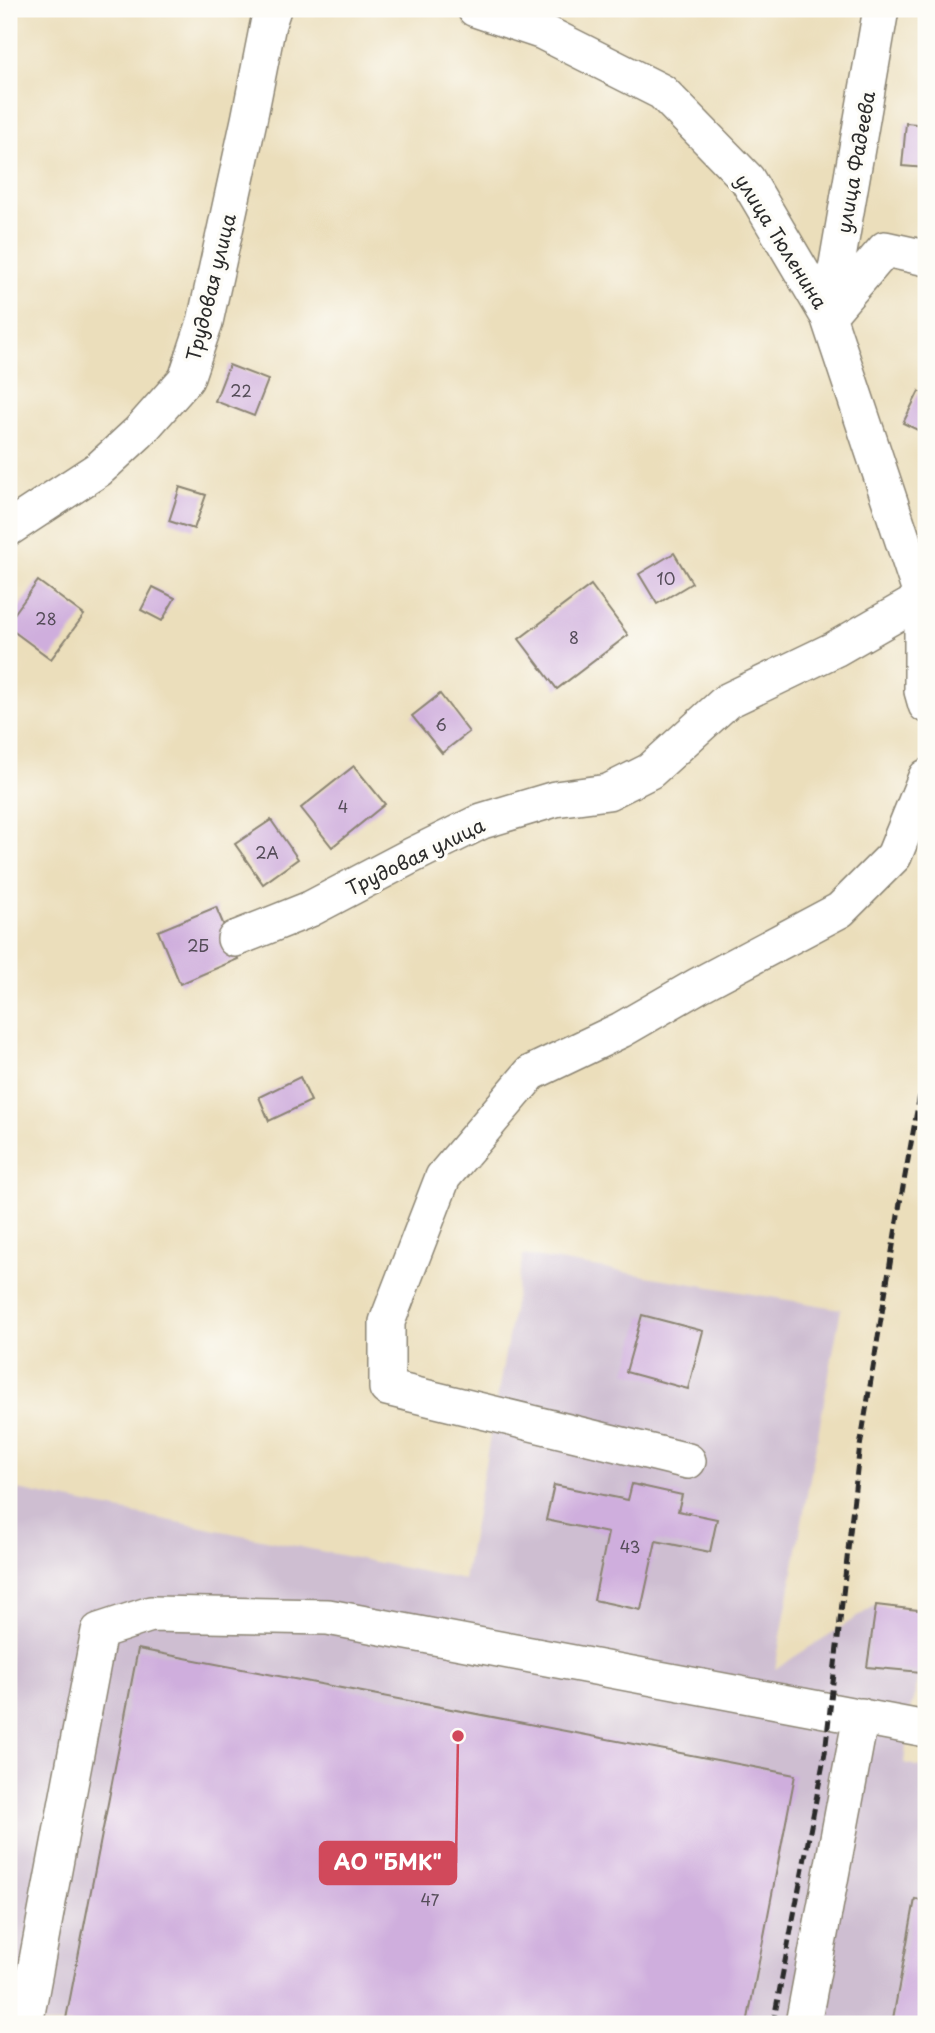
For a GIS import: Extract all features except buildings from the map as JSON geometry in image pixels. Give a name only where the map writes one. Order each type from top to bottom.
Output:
[{"type":"street","name":"Трудовая улица","points":[[9,528],[99,469],[139,432],[186,379],[205,322],[273,9]]},
{"type":"street","name":"улица Тюленина","points":[[475,9],[543,32],[662,92],[747,179],[828,316],[924,605],[922,691],[926,705]]},
{"type":"street","name":"улица Фадеева","points":[[828,316],[881,9]]},
{"type":"street","points":[[828,316],[885,249],[926,258]]},
{"type":"street","name":"Трудовая улица","points":[[235,939],[310,909],[482,821],[555,799],[608,792],[650,771],[727,701],[924,605]]},
{"type":"street","points":[[688,1461],[387,1388],[387,1322],[443,1177],[531,1073],[621,1030],[840,910],[894,856],[926,777]]},
{"type":"street","points":[[25,2024],[99,1631],[151,1614],[328,1617],[926,1729]]},
{"type":"street","points":[[803,2024],[860,1716]]},
{"type":"shaded area","points":[[523,1255],[841,1309],[775,1669],[876,1605],[926,1611],[921,1672],[910,1710],[904,1763],[926,1768],[926,2024],[9,2024],[9,1508],[18,1490],[464,1580]]},
{"type":"railway","points":[[773,2024],[825,1753],[859,1453],[926,1062]]},
{"type":"place","name":"АО \"БМК\"","points":[[458,1736]]}]
